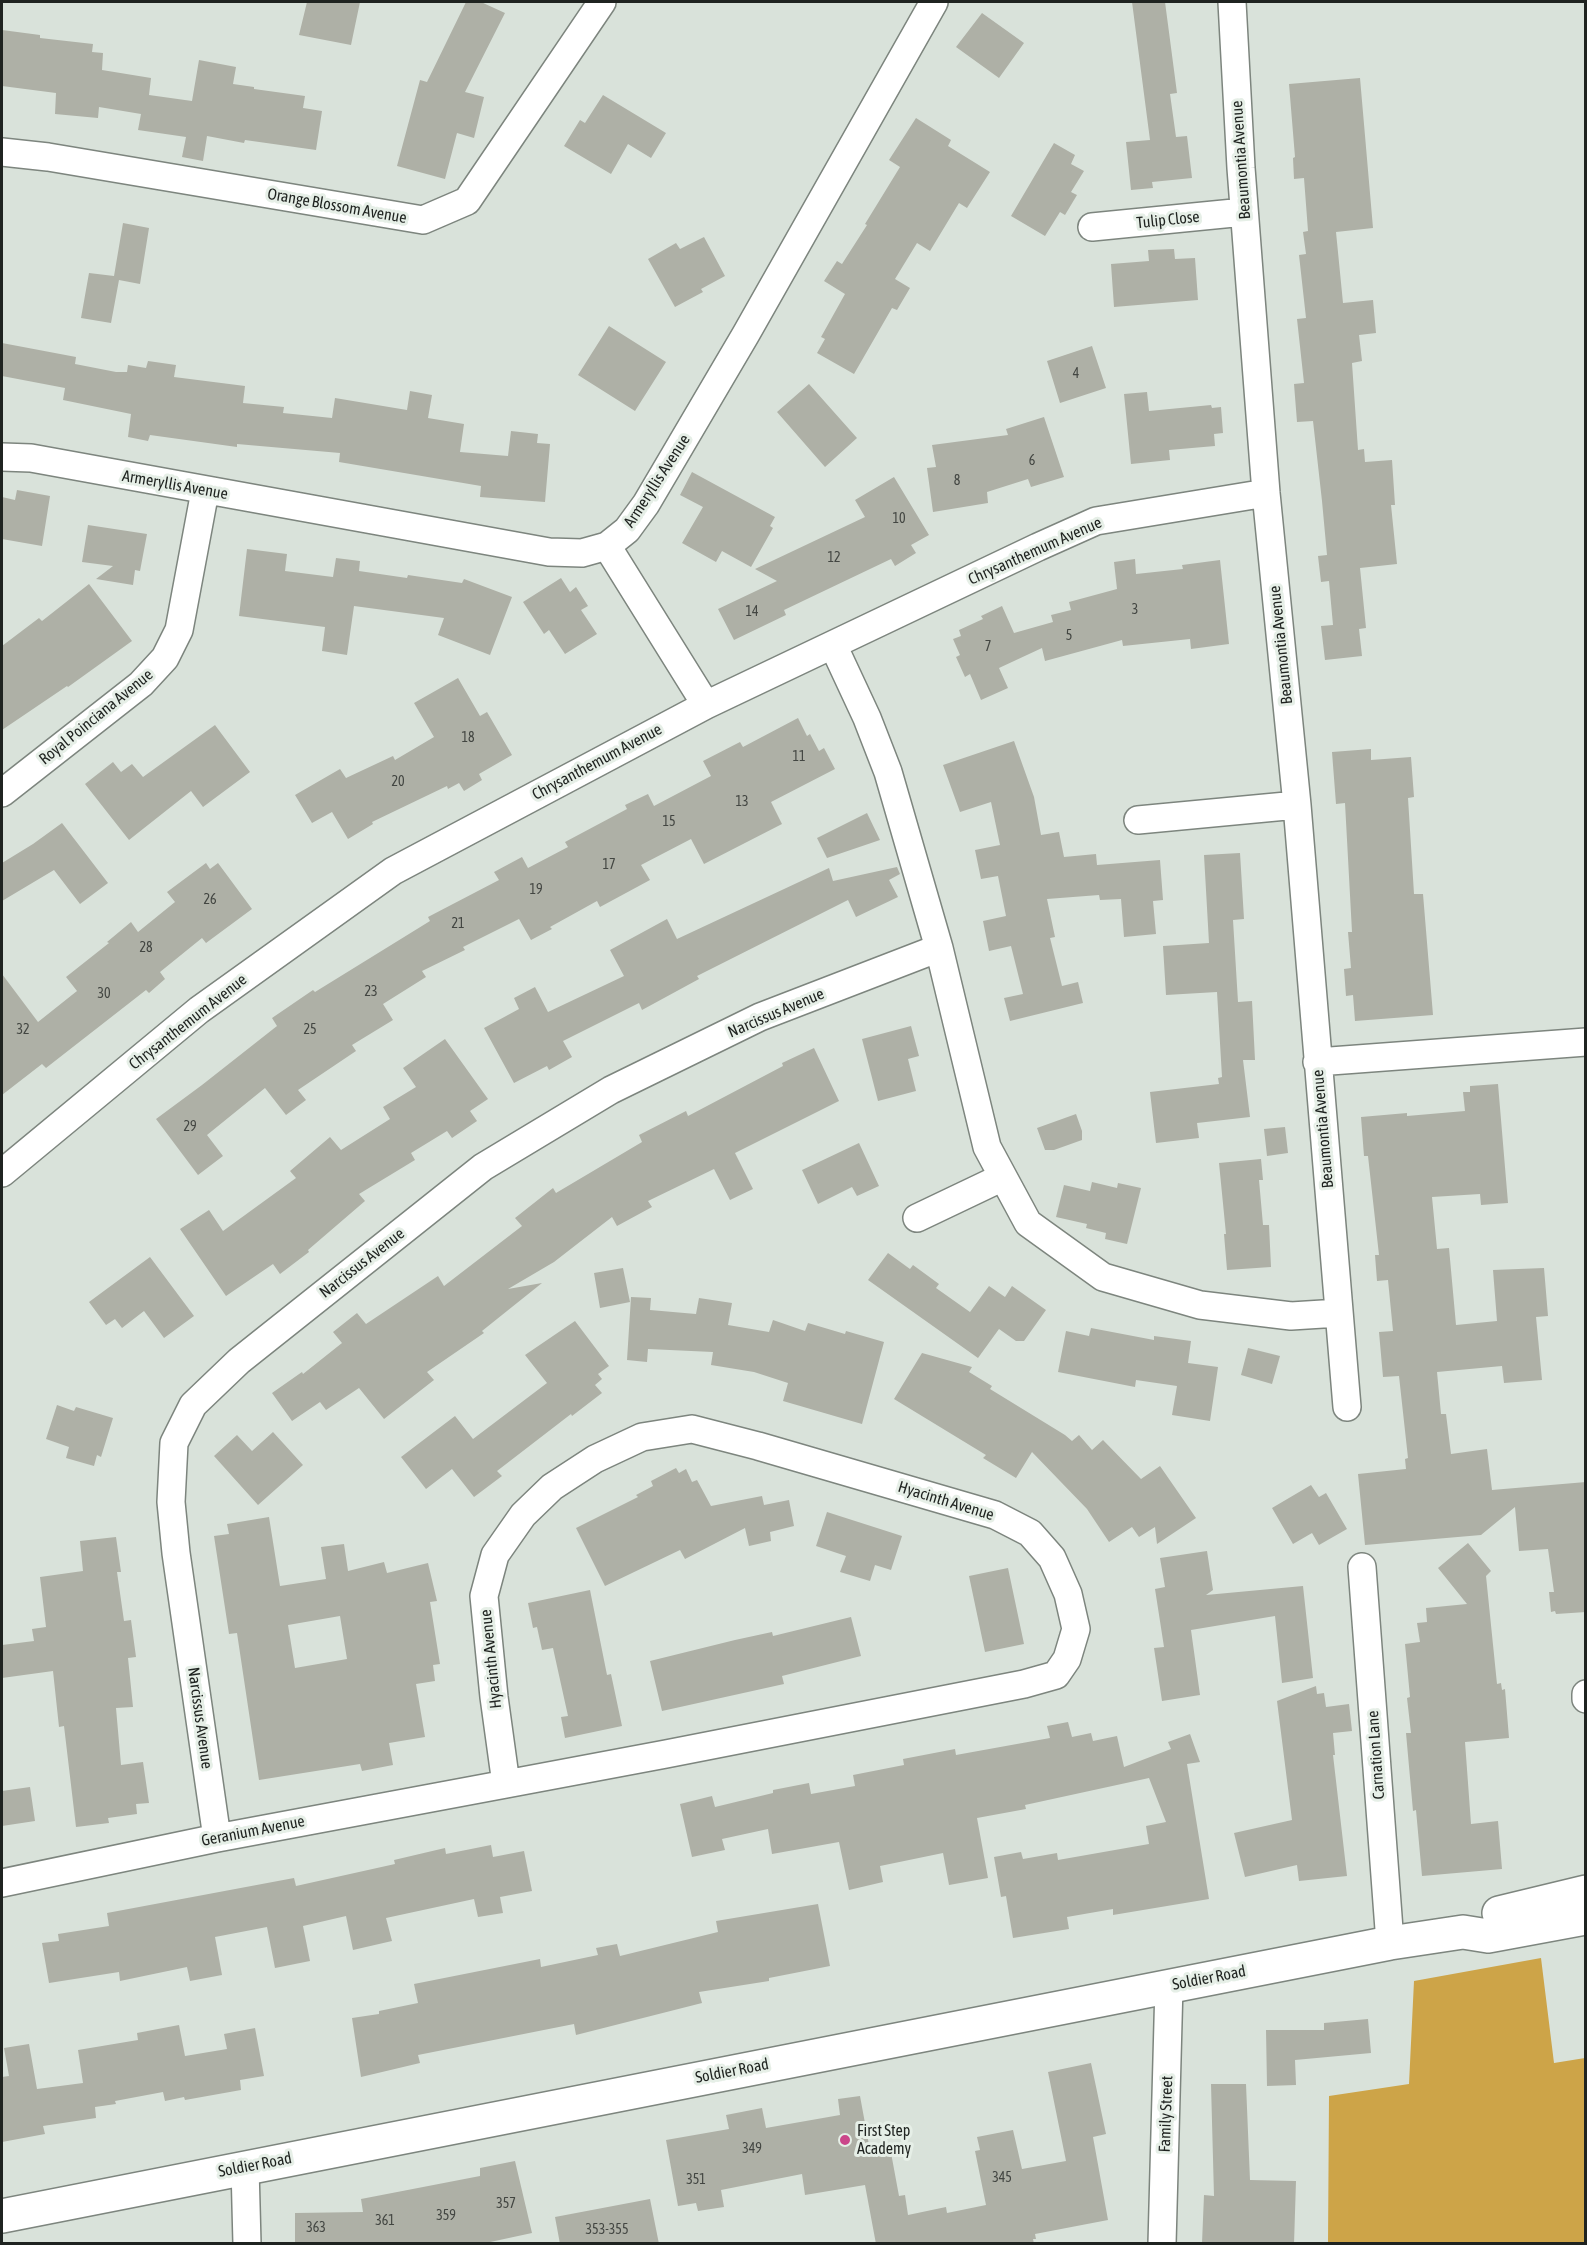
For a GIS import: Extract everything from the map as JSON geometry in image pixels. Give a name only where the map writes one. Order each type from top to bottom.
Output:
[{"type":"main road","name":"Soldier Road","points":[[1463,1932],[1483,1917],[1586,1892]]},
{"type":"main road","name":"Soldier Road","points":[[2,2216],[1390,1943],[1463,1932],[1488,1936],[1586,1918]]},
{"type":"street","name":"Orange Blossom Avenue","points":[[2,152],[48,157],[423,220],[467,201],[602,2]]},
{"type":"street","name":"Armeryllis Avenue","points":[[2,457],[31,458],[549,552],[582,553],[607,546],[627,530],[646,504],[752,323],[934,2]]},
{"type":"street","name":"Beaumontia Avenue","points":[[1232,2],[1244,212],[1266,493],[1297,805],[1347,1407]]},
{"type":"street","name":"Tulip Close","points":[[1092,227],[1244,212]]},
{"type":"street","name":"Royal Poinciana Avenue","points":[[2,793],[141,684],[165,658],[179,630],[205,491]]},
{"type":"street","name":"Chrysanthemum Avenue","points":[[2,1173],[199,1010],[393,871],[706,705],[1038,546],[1096,521],[1266,493]]},
{"type":"street","points":[[607,546],[706,705]]},
{"type":"street","points":[[833,645],[867,718],[888,772],[939,948],[987,1147],[1028,1223],[1103,1277],[1200,1305],[1291,1316],[1339,1313]]},
{"type":"street","points":[[1138,820],[1297,805]]},
{"type":"street","name":"Narcissus Avenue","points":[[217,1838],[176,1553],[171,1502],[174,1443],[193,1405],[239,1361],[493,1161],[611,1090],[760,1017],[939,948]]},
{"type":"street","points":[[1317,1062],[1586,1042]]},
{"type":"street","points":[[917,1218],[1003,1177]]},
{"type":"street","name":"Hyacinth Avenue","points":[[692,1430],[758,1446],[995,1515],[1030,1533],[1052,1558],[1068,1594],[1076,1629],[1067,1659],[1056,1674],[1012,1686],[506,1784],[484,1596],[495,1555],[523,1515],[552,1487],[595,1459],[642,1437],[692,1430]]},
{"type":"street","name":"Carnation Lane","points":[[1362,1567],[1390,1943]]},
{"type":"street","points":[[1586,1694],[1586,1700]]},
{"type":"street","name":"Geranium Avenue","points":[[2,1883],[217,1838],[506,1784]]},
{"type":"street","name":"Family Street","points":[[1162,2244],[1169,1985]]},
{"type":"street","points":[[245,2167],[247,2244]]},
{"type":"shaded area","points":[[1541,1958],[1554,2063],[1585,2058],[1585,2243],[1328,2243],[1329,2096],[1409,2084],[1414,1981]]},
{"type":"building","points":[[307,2],[360,2],[351,45],[299,35]]},
{"type":"building","points":[[466,2],[481,2],[505,13],[465,92],[484,97],[474,138],[457,133],[445,179],[397,166],[420,80],[427,82]]},
{"type":"building","points":[[1132,2],[1165,2],[1177,93],[1170,94],[1176,137],[1187,136],[1192,178],[1152,182],[1153,188],[1131,190],[1126,142],[1150,140]]},
{"type":"building","points":[[982,13],[1024,43],[999,78],[956,47]]},
{"type":"building","points":[[2,30],[40,35],[40,38],[93,44],[92,52],[103,53],[102,70],[151,78],[149,95],[192,101],[199,60],[236,67],[233,84],[305,96],[303,108],[322,111],[316,150],[245,140],[244,143],[207,136],[203,161],[182,157],[186,137],[138,130],[141,114],[99,107],[98,118],[55,114],[56,93],[2,86]]},
{"type":"building","points":[[1360,78],[1373,228],[1336,232],[1343,303],[1373,300],[1376,333],[1359,335],[1362,361],[1352,363],[1358,450],[1364,449],[1365,462],[1392,460],[1395,505],[1391,505],[1397,564],[1360,568],[1366,628],[1359,629],[1362,656],[1325,660],[1321,626],[1333,625],[1329,581],[1321,582],[1318,556],[1327,555],[1322,501],[1313,421],[1297,422],[1294,384],[1304,383],[1297,319],[1306,318],[1299,255],[1306,254],[1303,232],[1308,231],[1304,178],[1294,179],[1293,158],[1295,157],[1289,84]]},
{"type":"building","points":[[603,95],[666,133],[651,158],[628,144],[611,174],[564,146],[580,120],[585,123]]},
{"type":"building","points":[[916,118],[951,140],[948,146],[990,172],[967,208],[959,203],[930,251],[917,243],[895,279],[910,288],[897,310],[892,308],[854,374],[817,353],[825,339],[821,337],[845,294],[824,281],[837,261],[842,264],[900,167],[889,160]]},
{"type":"building","points":[[1054,143],[1075,155],[1071,164],[1084,171],[1071,192],[1077,195],[1065,215],[1060,212],[1045,236],[1011,216]]},
{"type":"building","points":[[123,223],[149,228],[140,284],[119,280],[111,323],[81,318],[89,273],[114,276]]},
{"type":"building","points":[[704,237],[725,276],[701,289],[703,292],[675,307],[648,259],[676,243],[680,249]]},
{"type":"building","points":[[1174,249],[1175,259],[1195,258],[1198,300],[1114,307],[1111,264],[1149,261],[1148,250]]},
{"type":"building","points":[[609,326],[666,362],[635,411],[578,375]]},
{"type":"building","points":[[2,343],[76,357],[75,364],[116,372],[127,372],[128,365],[146,368],[148,361],[176,365],[174,377],[245,386],[243,403],[284,407],[283,413],[332,418],[335,398],[407,410],[410,391],[432,395],[428,418],[464,424],[460,452],[508,456],[511,431],[538,434],[537,443],[550,444],[545,502],[480,497],[481,486],[339,462],[340,453],[237,444],[237,447],[150,435],[148,441],[128,437],[131,414],[63,400],[65,388],[2,376]]},
{"type":"building","points":[[1092,346],[1106,388],[1060,403],[1047,361]]},
{"type":"building","points":[[809,384],[857,438],[825,467],[777,412]]},
{"type":"building","points":[[1147,392],[1149,411],[1211,405],[1212,408],[1221,407],[1223,433],[1214,434],[1215,446],[1169,450],[1170,460],[1131,464],[1124,394]]},
{"type":"building","points":[[1044,417],[1064,477],[1031,487],[1028,479],[987,492],[988,503],[933,512],[927,468],[936,467],[932,445],[1008,435],[1006,429]]},
{"type":"building","points":[[692,472],[775,517],[770,526],[773,528],[751,567],[722,551],[716,562],[682,543],[703,507],[680,495]]},
{"type":"building","points":[[894,477],[929,535],[911,545],[916,553],[895,566],[891,559],[784,610],[786,615],[734,640],[718,609],[777,581],[755,569],[865,517],[855,500]]},
{"type":"building","points":[[17,490],[50,496],[42,546],[2,539],[2,497],[15,500]]},
{"type":"building","points":[[88,525],[147,534],[140,571],[135,570],[133,585],[96,579],[113,566],[82,562]]},
{"type":"building","points":[[247,549],[287,554],[285,571],[333,577],[336,558],[360,561],[359,571],[462,583],[464,579],[512,597],[490,655],[438,635],[444,618],[354,606],[347,655],[322,651],[325,627],[239,616]]},
{"type":"building","points":[[1135,559],[1136,574],[1183,569],[1182,565],[1220,560],[1229,644],[1191,649],[1190,639],[1123,646],[1122,640],[1045,661],[1042,648],[999,668],[1008,688],[981,700],[970,674],[965,677],[956,657],[960,655],[953,639],[961,636],[959,630],[983,619],[981,616],[1002,606],[1014,633],[1053,622],[1051,615],[1071,610],[1069,602],[1117,589],[1114,562]]},
{"type":"building","points":[[561,578],[570,592],[576,587],[588,606],[581,610],[597,634],[565,654],[549,630],[544,634],[523,602]]},
{"type":"building","points":[[89,584],[132,641],[68,687],[2,730],[2,646],[39,618],[42,621]]},
{"type":"building","points":[[458,678],[480,716],[487,712],[512,755],[479,774],[482,780],[464,791],[459,783],[448,789],[447,786],[372,822],[373,824],[348,839],[332,812],[312,823],[295,795],[340,769],[346,778],[393,756],[395,760],[434,737],[414,703]]},
{"type":"building","points":[[798,718],[807,736],[810,734],[819,751],[824,748],[835,769],[771,802],[782,824],[704,864],[691,839],[641,865],[650,880],[600,907],[597,901],[531,940],[519,919],[463,947],[465,950],[422,971],[426,977],[383,1004],[393,1020],[352,1045],[356,1051],[298,1090],[306,1100],[286,1115],[265,1088],[207,1135],[223,1156],[198,1175],[156,1119],[277,1026],[272,1018],[313,990],[315,992],[430,921],[428,917],[499,880],[494,872],[522,857],[528,868],[568,847],[565,842],[627,809],[625,805],[648,794],[654,806],[711,776],[703,761],[740,742],[743,747]]},
{"type":"building","points":[[215,725],[250,772],[203,807],[191,791],[129,840],[85,784],[113,762],[121,772],[132,764],[143,777]]},
{"type":"building","points":[[1014,741],[1034,797],[1041,835],[1059,832],[1064,857],[1096,854],[1097,865],[1160,860],[1163,900],[1153,901],[1156,934],[1124,937],[1121,899],[1100,900],[1099,895],[1047,899],[1055,937],[1050,938],[1062,986],[1078,982],[1083,1003],[1010,1021],[1004,998],[1023,994],[1011,946],[989,951],[983,921],[1006,916],[998,876],[981,879],[975,850],[1000,845],[991,802],[960,812],[943,765]]},
{"type":"building","points":[[1371,749],[1371,760],[1411,757],[1414,797],[1408,798],[1414,894],[1423,894],[1433,1015],[1355,1021],[1353,995],[1346,996],[1344,969],[1351,968],[1348,932],[1352,932],[1345,803],[1336,804],[1332,752]]},
{"type":"building","points":[[867,813],[880,840],[827,858],[817,838]]},
{"type":"building","points":[[62,823],[108,883],[80,904],[54,870],[2,901],[2,863]]},
{"type":"building","points":[[1240,853],[1244,919],[1233,920],[1238,1002],[1252,1001],[1255,1060],[1243,1060],[1250,1117],[1197,1123],[1199,1138],[1156,1143],[1150,1092],[1219,1084],[1218,1078],[1222,1077],[1217,992],[1166,995],[1163,946],[1209,943],[1204,855]]},
{"type":"building","points":[[206,863],[210,869],[218,863],[252,909],[206,943],[202,938],[160,972],[165,979],[149,993],[146,990],[46,1068],[42,1064],[2,1095],[2,974],[38,1022],[77,991],[66,977],[109,943],[107,942],[131,922],[138,932],[175,902],[167,892]]},
{"type":"building","points":[[897,867],[900,874],[889,880],[898,897],[856,917],[848,900],[697,976],[699,979],[642,1010],[639,1003],[563,1041],[572,1057],[549,1070],[547,1066],[514,1083],[484,1028],[519,1009],[514,998],[535,987],[548,1012],[624,976],[610,950],[667,919],[677,939],[829,868],[833,881]]},
{"type":"building","points":[[911,1026],[919,1056],[908,1059],[916,1091],[878,1101],[862,1039]]},
{"type":"building","points":[[445,1039],[488,1099],[470,1111],[477,1121],[452,1138],[447,1131],[411,1153],[415,1160],[359,1194],[365,1201],[308,1250],[309,1252],[280,1274],[273,1264],[226,1296],[180,1229],[209,1210],[223,1231],[296,1178],[290,1171],[330,1137],[341,1150],[390,1119],[383,1107],[416,1087],[403,1068]]},
{"type":"building","points":[[814,1048],[839,1101],[735,1153],[753,1189],[730,1200],[714,1169],[648,1201],[652,1207],[617,1226],[612,1217],[554,1262],[508,1289],[542,1283],[482,1331],[484,1333],[427,1372],[434,1380],[384,1419],[359,1388],[326,1410],[320,1402],[292,1421],[272,1393],[302,1372],[303,1374],[342,1343],[333,1332],[357,1313],[366,1324],[438,1276],[444,1286],[522,1226],[515,1218],[553,1188],[556,1193],[642,1142],[639,1135],[686,1111],[688,1116],[783,1066],[782,1063]]},
{"type":"building","points":[[1498,1084],[1508,1203],[1481,1205],[1480,1194],[1432,1197],[1437,1249],[1449,1248],[1456,1325],[1497,1321],[1493,1270],[1544,1268],[1548,1316],[1536,1317],[1542,1380],[1504,1383],[1502,1366],[1437,1372],[1441,1414],[1446,1414],[1451,1454],[1487,1449],[1492,1490],[1586,1482],[1586,1612],[1556,1614],[1555,1611],[1551,1612],[1549,1592],[1554,1592],[1548,1549],[1519,1551],[1515,1507],[1481,1535],[1365,1545],[1358,1474],[1406,1469],[1405,1459],[1408,1458],[1399,1376],[1383,1377],[1379,1332],[1393,1331],[1388,1280],[1377,1281],[1375,1255],[1379,1255],[1368,1156],[1364,1156],[1361,1117],[1465,1111],[1463,1092],[1470,1092],[1470,1086]]},
{"type":"building","points":[[1076,1114],[1082,1131],[1082,1140],[1054,1150],[1045,1150],[1037,1128]]},
{"type":"building","points":[[1285,1127],[1288,1153],[1267,1156],[1264,1129]]},
{"type":"building","points":[[859,1143],[879,1186],[857,1196],[852,1187],[818,1204],[802,1170]]},
{"type":"building","points":[[1261,1159],[1263,1180],[1259,1180],[1263,1225],[1269,1225],[1271,1267],[1227,1270],[1219,1163]]},
{"type":"building","points":[[1092,1182],[1117,1188],[1118,1183],[1141,1188],[1127,1244],[1105,1239],[1106,1233],[1086,1228],[1087,1224],[1056,1217],[1064,1185],[1090,1191]]},
{"type":"building","points":[[888,1253],[910,1269],[913,1265],[939,1284],[936,1288],[970,1312],[989,1286],[1005,1297],[1012,1286],[1046,1310],[1024,1341],[1016,1341],[999,1329],[978,1358],[868,1280]]},
{"type":"building","points":[[150,1257],[194,1316],[164,1338],[144,1311],[122,1328],[115,1319],[106,1325],[89,1302]]},
{"type":"building","points":[[623,1268],[630,1302],[600,1308],[594,1273]]},
{"type":"building","points":[[631,1297],[651,1298],[650,1310],[696,1314],[699,1298],[732,1303],[728,1325],[769,1332],[773,1320],[805,1331],[808,1323],[884,1342],[862,1424],[783,1401],[788,1383],[754,1372],[711,1365],[713,1352],[648,1349],[647,1362],[627,1360]]},
{"type":"building","points":[[575,1321],[609,1366],[598,1374],[602,1379],[595,1385],[602,1393],[497,1471],[502,1476],[474,1497],[452,1469],[426,1489],[401,1457],[455,1416],[473,1439],[547,1383],[525,1355]]},
{"type":"building","points":[[1091,1328],[1154,1340],[1154,1336],[1191,1341],[1188,1363],[1218,1367],[1210,1421],[1172,1415],[1177,1386],[1136,1380],[1135,1387],[1058,1372],[1066,1331],[1089,1336]]},
{"type":"building","points":[[1248,1348],[1280,1356],[1272,1384],[1241,1375]]},
{"type":"building","points":[[922,1353],[972,1367],[969,1372],[992,1386],[990,1389],[1072,1441],[1079,1435],[1092,1450],[1103,1440],[1141,1479],[1160,1466],[1196,1518],[1157,1544],[1155,1527],[1139,1537],[1132,1527],[1109,1542],[1087,1509],[1032,1452],[1016,1478],[983,1458],[986,1455],[894,1399]]},
{"type":"building","points":[[57,1405],[74,1411],[76,1407],[113,1418],[101,1457],[97,1455],[94,1466],[66,1458],[69,1447],[46,1439]]},
{"type":"building","points":[[273,1432],[303,1465],[258,1505],[214,1456],[237,1435],[252,1451]]},
{"type":"building","points":[[676,1468],[679,1473],[686,1469],[692,1482],[697,1480],[711,1506],[762,1496],[764,1505],[789,1500],[794,1526],[770,1532],[771,1541],[749,1546],[745,1528],[685,1559],[680,1550],[605,1586],[576,1528],[638,1497],[636,1495],[653,1486],[651,1481]]},
{"type":"building","points":[[1311,1485],[1319,1497],[1326,1493],[1347,1529],[1319,1545],[1312,1533],[1293,1544],[1272,1508]]},
{"type":"building","points":[[827,1512],[902,1536],[891,1570],[875,1565],[870,1581],[840,1572],[846,1556],[816,1546]]},
{"type":"building","points":[[269,1517],[280,1586],[326,1579],[321,1547],[344,1544],[348,1571],[384,1562],[387,1573],[428,1563],[437,1601],[430,1602],[440,1664],[433,1665],[435,1681],[416,1684],[425,1737],[389,1743],[393,1765],[362,1771],[360,1764],[259,1780],[237,1633],[229,1634],[214,1536],[229,1534],[227,1524]],"holes":[[[340,1616],[347,1659],[295,1668],[288,1625]]]},
{"type":"building","points":[[116,1537],[121,1572],[117,1572],[124,1621],[131,1620],[136,1657],[128,1658],[133,1707],[116,1708],[121,1765],[143,1762],[149,1803],[136,1804],[137,1814],[108,1818],[109,1823],[76,1827],[64,1726],[59,1727],[53,1671],[2,1678],[2,1645],[34,1641],[32,1629],[46,1627],[40,1577],[83,1571],[80,1541]]},
{"type":"building","points":[[1468,1543],[1491,1571],[1486,1576],[1497,1684],[1501,1683],[1502,1690],[1505,1689],[1509,1738],[1465,1742],[1471,1824],[1498,1821],[1502,1869],[1422,1876],[1406,1733],[1411,1733],[1405,1644],[1420,1642],[1417,1623],[1427,1622],[1426,1608],[1467,1604],[1438,1568]]},
{"type":"building","points":[[1207,1551],[1213,1590],[1206,1595],[1303,1586],[1313,1678],[1282,1683],[1275,1616],[1191,1630],[1200,1695],[1162,1701],[1154,1648],[1164,1647],[1155,1589],[1165,1587],[1160,1558]]},
{"type":"building","points":[[1008,1568],[1024,1644],[985,1652],[969,1576]]},
{"type":"building","points":[[590,1590],[607,1675],[611,1674],[622,1726],[565,1738],[561,1717],[568,1716],[553,1648],[542,1650],[537,1627],[533,1628],[528,1603]]},
{"type":"building","points":[[851,1617],[861,1656],[782,1676],[784,1684],[662,1711],[650,1661],[735,1640],[772,1632],[773,1636]]},
{"type":"building","points":[[1316,1686],[1317,1694],[1324,1693],[1326,1707],[1349,1704],[1352,1731],[1333,1733],[1335,1755],[1333,1755],[1347,1876],[1299,1881],[1297,1865],[1245,1877],[1234,1833],[1292,1820],[1277,1701]]},
{"type":"building","points":[[1068,1722],[1072,1737],[1091,1733],[1093,1741],[1117,1736],[1124,1767],[1171,1749],[1168,1742],[1190,1734],[1200,1762],[1187,1764],[1209,1899],[1113,1915],[1113,1909],[1067,1917],[1069,1929],[1013,1938],[1006,1896],[1001,1897],[994,1857],[1021,1852],[1023,1859],[1057,1853],[1058,1860],[1149,1844],[1146,1826],[1166,1822],[1149,1778],[1025,1805],[1026,1809],[977,1818],[988,1878],[949,1885],[943,1853],[880,1866],[883,1882],[849,1890],[839,1842],[772,1854],[768,1829],[722,1839],[725,1850],[692,1857],[680,1804],[712,1796],[715,1807],[773,1793],[773,1790],[809,1783],[811,1794],[855,1786],[853,1775],[904,1765],[903,1759],[955,1749],[956,1755],[1050,1738],[1047,1726]]},
{"type":"building","points":[[30,1787],[35,1821],[2,1826],[2,1791]]},
{"type":"building","points":[[491,1845],[493,1857],[524,1851],[532,1891],[500,1897],[503,1913],[478,1917],[474,1899],[386,1918],[392,1941],[353,1950],[346,1916],[303,1926],[310,1961],[275,1968],[267,1927],[215,1937],[222,1975],[190,1981],[187,1967],[120,1981],[119,1972],[49,1983],[42,1943],[59,1941],[58,1934],[109,1926],[107,1913],[294,1878],[296,1886],[395,1864],[394,1860],[445,1848],[446,1854]]},
{"type":"building","points":[[818,1904],[830,1966],[769,1978],[769,1981],[699,1992],[702,2003],[576,2035],[574,2024],[418,2055],[420,2063],[361,2077],[352,2018],[379,2014],[379,2011],[418,2003],[414,1984],[540,1959],[541,1967],[598,1955],[596,1948],[617,1944],[620,1956],[718,1932],[716,1921]]},
{"type":"building","points":[[1368,2019],[1371,2053],[1295,2060],[1296,2085],[1267,2086],[1266,2030],[1324,2030],[1324,2023]]},
{"type":"building","points":[[179,2025],[185,2056],[227,2049],[224,2034],[255,2028],[264,2076],[240,2080],[241,2090],[185,2100],[184,2097],[165,2101],[163,2092],[115,2101],[116,2104],[95,2107],[96,2118],[43,2126],[45,2134],[2,2142],[2,2077],[9,2076],[4,2048],[29,2044],[37,2089],[83,2083],[78,2050],[138,2040],[137,2033]]},
{"type":"building","points":[[1091,2063],[1106,2134],[1093,2137],[1108,2220],[1035,2234],[1034,2244],[876,2244],[865,2185],[805,2195],[802,2174],[721,2190],[724,2207],[698,2211],[696,2203],[678,2206],[666,2140],[729,2129],[726,2115],[762,2108],[766,2128],[840,2115],[838,2099],[860,2096],[869,2145],[889,2142],[899,2196],[905,2195],[908,2215],[946,2207],[947,2213],[986,2205],[975,2151],[980,2150],[977,2137],[1013,2130],[1022,2169],[1066,2161],[1048,2072]]},
{"type":"building","points":[[1211,2084],[1246,2084],[1250,2180],[1296,2181],[1294,2244],[1202,2243],[1204,2195],[1214,2196]]},
{"type":"building","points":[[515,2161],[532,2233],[481,2244],[295,2244],[295,2213],[363,2212],[361,2199],[480,2176],[480,2168]]},
{"type":"building","points":[[650,2199],[659,2244],[560,2244],[555,2217]]},
{"type":"place","name":"First Step Academy","points":[[845,2140]]}]
